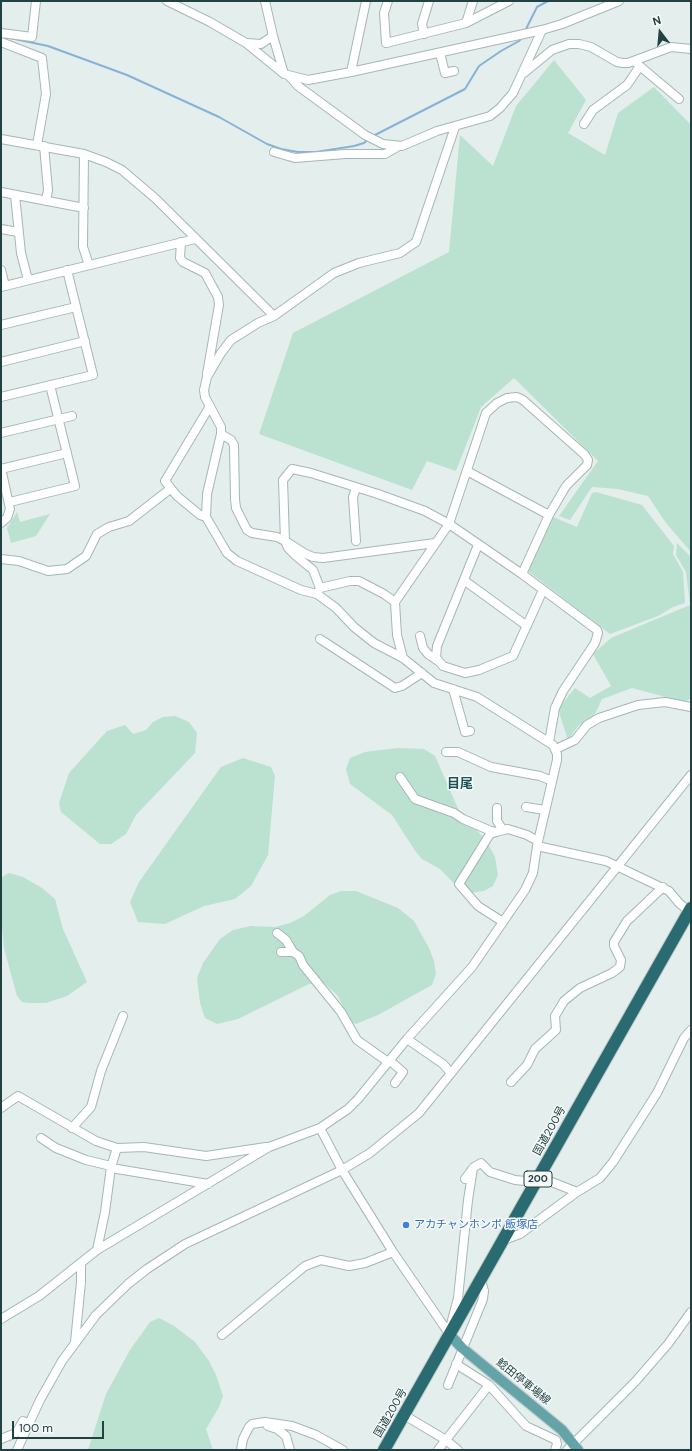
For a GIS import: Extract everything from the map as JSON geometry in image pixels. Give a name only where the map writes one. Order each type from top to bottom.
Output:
[{"type":"highway","name":"国道200号","points":[[384,1450],[690,911]]},
{"type":"main road","name":"鯰田停車場線","points":[[450,1335],[462,1348],[562,1430],[573,1447]]},
{"type":"street","points":[[1,33],[32,37],[36,1]]},
{"type":"street","points":[[167,1],[210,22],[246,43],[298,86],[365,134],[383,144],[399,146]]},
{"type":"street","points":[[265,1],[272,36],[287,76]]},
{"type":"street","points":[[351,72],[366,1]]},
{"type":"street","points":[[388,1],[384,13],[386,43],[466,23],[509,1]]},
{"type":"street","points":[[424,34],[422,24],[429,1]]},
{"type":"street","points":[[466,23],[473,1]]},
{"type":"street","points":[[287,76],[308,80],[542,30],[562,24],[619,1]]},
{"type":"street","points":[[274,152],[295,158],[345,154],[385,154],[399,146],[408,144],[437,131],[480,120],[495,112],[513,93],[542,30]]},
{"type":"street","points":[[246,43],[261,44],[272,36]]},
{"type":"street","points":[[1,42],[42,58],[46,94],[40,146],[48,190],[46,201]]},
{"type":"street","points":[[522,74],[552,50],[569,44],[579,44],[591,47],[617,62],[628,63],[636,63],[671,47],[691,49]]},
{"type":"street","points":[[440,53],[445,73],[454,71]]},
{"type":"street","points":[[636,63],[679,99]]},
{"type":"street","points":[[584,124],[593,110],[627,85],[636,63]]},
{"type":"street","points":[[207,377],[231,340],[258,323],[274,316],[334,274],[359,263],[400,253],[416,242],[456,127]]},
{"type":"street","points":[[1,139],[84,154],[106,162],[137,181],[274,316]]},
{"type":"street","points":[[84,154],[83,247],[89,265]]},
{"type":"street","points":[[1,192],[84,208]]},
{"type":"street","points":[[15,195],[21,253],[28,280]]},
{"type":"street","points":[[1,229],[18,232]]},
{"type":"street","points":[[1,270],[3,286],[195,239]]},
{"type":"street","points":[[181,242],[180,258],[183,262],[205,273],[218,297],[219,305],[204,390],[210,406],[221,427],[221,434],[207,494],[206,516],[228,554],[237,561],[301,590],[318,591],[350,580],[359,581],[384,594],[395,602]]},
{"type":"street","points":[[1,397],[93,375],[67,270]]},
{"type":"street","points":[[1,326],[76,307]]},
{"type":"street","points":[[1,362],[85,341]]},
{"type":"street","points":[[10,502],[75,486],[50,385]]},
{"type":"street","points":[[403,658],[397,635],[395,602],[449,524],[486,413],[497,403],[507,398],[517,397],[523,400],[588,460],[587,465],[566,486],[549,515],[522,574]]},
{"type":"street","points":[[206,516],[200,515],[170,489],[165,481],[210,406]]},
{"type":"street","points":[[1,433],[72,416]]},
{"type":"street","points":[[221,434],[231,440],[234,445],[235,499],[242,524],[252,533],[277,537],[304,553],[313,557],[323,558],[435,543]]},
{"type":"street","points":[[1,524],[9,513],[10,502],[1,468],[67,453]]},
{"type":"street","points":[[1,1319],[39,1296],[97,1250],[268,1147],[320,1128],[338,1116],[358,1099],[407,1039],[472,967],[525,890],[530,878],[557,760],[556,750],[549,742],[478,697],[434,683],[403,658],[374,643],[354,627],[318,591],[313,570],[288,548],[285,541],[283,480],[292,469],[311,473],[425,511],[449,524],[522,574],[594,627],[598,634],[595,643],[563,691],[555,708],[549,742]]},
{"type":"street","points":[[467,471],[549,515]]},
{"type":"street","points":[[356,488],[353,497],[356,541]]},
{"type":"street","points":[[1,559],[19,561],[48,571],[67,569],[86,556],[97,534],[108,527],[129,521],[170,489]]},
{"type":"street","points":[[438,661],[436,653],[437,646],[465,581],[478,545]]},
{"type":"street","points":[[465,581],[527,626]]},
{"type":"street","points":[[420,636],[423,648],[428,654],[448,669],[465,673],[479,670],[509,659],[513,656],[543,590]]},
{"type":"street","points":[[320,639],[395,688],[402,686],[422,673]]},
{"type":"street","points":[[453,689],[465,732],[470,731]]},
{"type":"street","points":[[556,750],[575,740],[587,725],[599,718],[638,705],[665,702],[691,707]]},
{"type":"street","points":[[446,752],[458,752],[491,766],[540,776],[552,781]]},
{"type":"street","points":[[17,1450],[52,1378],[75,1342],[96,1315],[128,1284],[175,1250],[191,1241],[342,1170],[370,1153],[406,1125],[431,1099],[691,775]]},
{"type":"street","points":[[400,777],[414,799],[454,813],[463,819],[496,832]]},
{"type":"street","points":[[526,807],[545,810]]},
{"type":"street","points":[[497,808],[496,832],[459,884],[478,906],[503,922]]},
{"type":"street","points":[[467,826],[477,831],[496,832],[508,829],[518,831],[537,843],[606,861],[663,887],[669,891],[679,903],[690,911]]},
{"type":"street","points":[[511,1082],[528,1065],[535,1049],[556,1030],[555,1016],[564,1001],[580,988],[612,973],[620,967],[621,960],[614,946],[614,942],[627,921],[663,887]]},
{"type":"street","points":[[277,933],[286,940],[293,952],[298,956],[303,965],[341,1012],[357,1040],[403,1072],[395,1083]]},
{"type":"street","points":[[281,952],[293,952]]},
{"type":"street","points":[[72,1128],[91,1107],[101,1071],[123,1016]]},
{"type":"street","points":[[504,1240],[520,1234],[577,1192],[600,1178],[613,1162],[657,1093],[684,1038],[691,1030]]},
{"type":"street","points":[[407,1039],[443,1064],[452,1073]]},
{"type":"street","points":[[1,1108],[18,1096],[96,1141],[116,1148],[144,1147],[206,1156],[268,1147]]},
{"type":"street","points":[[320,1128],[342,1170],[393,1252],[450,1335]]},
{"type":"street","points":[[41,1138],[56,1148],[86,1160],[111,1167],[208,1184]]},
{"type":"street","points":[[97,1250],[105,1212],[111,1167],[116,1148]]},
{"type":"street","points":[[465,1179],[473,1168],[481,1163],[490,1172],[515,1180],[537,1180],[577,1192]]},
{"type":"street","points":[[450,1335],[458,1298],[468,1200],[473,1168]]},
{"type":"street","points":[[222,1335],[305,1266],[321,1260],[349,1266],[365,1263],[393,1252]]},
{"type":"street","points":[[75,1342],[81,1282],[81,1263]]},
{"type":"street","points":[[448,1385],[483,1299],[484,1291],[481,1280]]},
{"type":"street","points":[[573,1447],[635,1382],[668,1344],[691,1312]]},
{"type":"street","points":[[456,1364],[489,1385],[526,1426],[556,1440],[557,1444],[555,1450]]},
{"type":"street","points":[[438,1450],[489,1385]]},
{"type":"street","points":[[404,1415],[446,1440],[458,1450]]},
{"type":"street","points":[[1,1439],[16,1433],[23,1421],[29,1424]]},
{"type":"street","points":[[241,1449],[249,1427],[265,1422],[292,1426],[316,1435],[343,1450]]},
{"type":"street","points":[[260,1423],[277,1429],[286,1436],[290,1450]]},
{"type":"green space","points":[[554,60],[586,100],[568,133],[605,155],[618,113],[654,87],[691,125],[691,552],[666,523],[648,496],[618,489],[592,487],[570,520],[559,516],[598,461],[514,378],[481,407],[456,471],[427,461],[412,490],[259,434],[293,333],[449,252],[460,135],[493,166],[516,106]]},
{"type":"green space","points":[[596,492],[642,505],[674,546],[673,554],[683,572],[685,603],[673,607],[658,616],[610,634],[528,571],[528,567],[553,517],[577,527],[592,493]]},
{"type":"green space","points":[[17,512],[20,522],[50,514],[36,536],[11,543],[7,528]]},
{"type":"green space","points":[[677,543],[691,557],[691,698],[684,702],[632,688],[602,699],[594,716],[578,726],[568,740],[558,709],[575,688],[590,698],[611,686],[593,654],[611,638],[690,605],[686,572],[676,555]]},
{"type":"green space","points":[[175,716],[189,722],[197,733],[195,753],[136,815],[126,834],[111,844],[100,844],[61,812],[59,803],[69,773],[107,731],[125,725],[133,734],[146,730],[153,722],[163,717]]},
{"type":"green space","points":[[398,748],[424,749],[435,756],[460,813],[486,840],[495,857],[498,875],[493,886],[484,891],[464,894],[440,869],[422,859],[392,815],[350,784],[346,769],[350,758],[365,752]]},
{"type":"green space","points":[[243,758],[271,767],[275,776],[268,855],[251,886],[235,899],[204,906],[165,924],[138,922],[130,902],[139,882],[221,767]]},
{"type":"green space","points":[[9,873],[23,877],[42,888],[55,899],[63,929],[87,982],[67,996],[46,1003],[28,1003],[22,1002],[17,996],[4,948],[1,915],[2,877]]},
{"type":"green space","points":[[341,891],[356,891],[398,908],[414,921],[429,948],[434,961],[436,974],[432,985],[378,1015],[356,1024],[350,1022],[338,996],[325,984],[321,983],[309,984],[238,1019],[217,1024],[205,1018],[200,1003],[197,978],[203,963],[220,939],[233,930],[251,926],[275,927],[290,923],[304,916],[330,895]]},
{"type":"green space","points":[[159,1318],[174,1326],[195,1342],[209,1361],[216,1375],[223,1396],[219,1407],[206,1429],[213,1450],[88,1450],[106,1394],[130,1350],[150,1322]]},
{"type":"waterway","points":[[525,31],[537,7],[548,1]]},
{"type":"waterway","points":[[373,136],[465,89],[479,66],[523,37]]},
{"type":"waterway","points":[[10,38],[48,46],[127,75],[219,117],[267,144],[281,149],[298,152],[316,152],[354,146],[364,143],[368,139]]},
{"type":"place","name":"アカチャンホンポ 飯塚店","points":[[406,1225]]},
{"type":"district","name":"目尾","points":[[460,785]]}]
